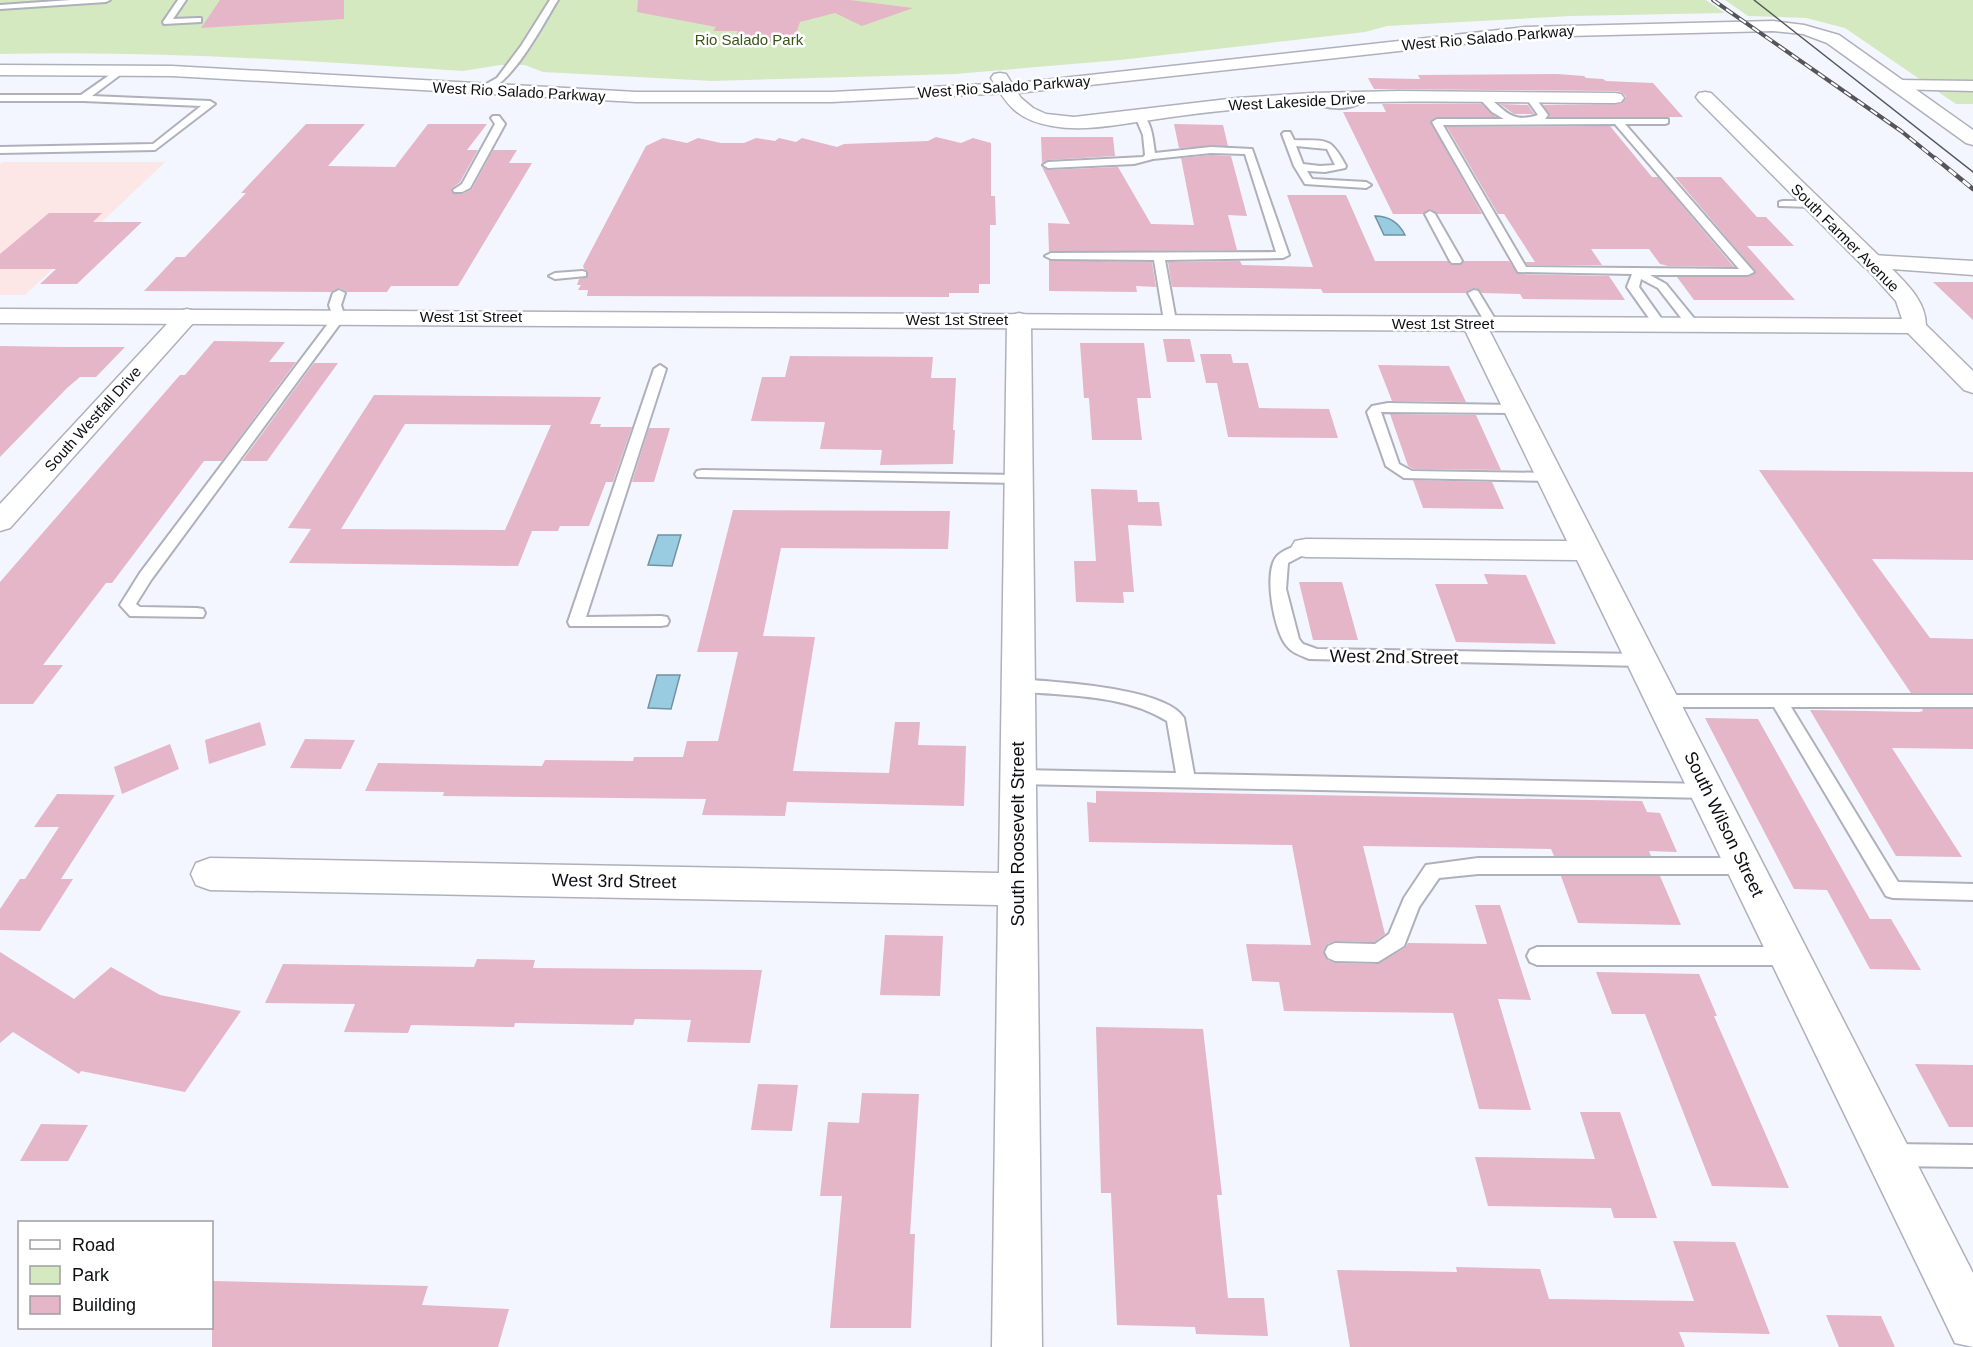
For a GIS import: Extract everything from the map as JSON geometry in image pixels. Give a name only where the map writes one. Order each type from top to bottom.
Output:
[{"type":"street","name":"West Rio Salado Parkway","points":[[0,61],[104,59],[191,62],[627,86],[793,87],[1003,83],[1521,24],[1621,20],[1774,19],[1807,21],[1842,30],[1973,121]]},
{"type":"street","name":"West Rio Salado Parkway","points":[[0,70],[121,70],[636,97],[752,98],[890,95],[1498,34],[1596,29],[1782,27],[1816,32],[1833,39],[1973,139]]},
{"type":"street","name":"West Lakeside Drive","points":[[1003,83],[1022,111],[1046,120],[1088,122],[1275,105],[1314,99],[1615,98]]},
{"type":"street","points":[[1897,85],[1973,86]]},
{"type":"street","name":"South Farmer Avenue","points":[[1705,97],[1872,262],[1910,304],[1916,316],[1914,326],[1973,385]]},
{"type":"street","points":[[1942,264],[1950,260],[1973,260]]},
{"type":"street","points":[[1872,262],[1942,264],[1973,268]]},
{"type":"street","name":"West 1st Street","points":[[0,316],[1170,321],[1480,314],[1660,325],[1914,326]]},
{"type":"street","name":"South Wilson Street","points":[[1480,314],[1515,409],[1552,477],[1973,1325]]},
{"type":"street","name":"South Westfall Drive","points":[[0,522],[187,316]]},
{"type":"street","name":"South Roosevelt Street","points":[[1017,1347],[1019,320]]},
{"type":"street","name":"West 2nd Street","points":[[1306,548],[1588,551]]},
{"type":"street","name":"West 3rd Street","points":[[210,874],[1017,889]]},
{"type":"lane","points":[[0,7],[106,0]]},
{"type":"lane","points":[[182,0],[167,22],[198,20]]},
{"type":"lane","points":[[482,90],[500,80],[525,47],[552,4],[566,0]]},
{"type":"lane","points":[[83,98],[121,70]]},
{"type":"lane","points":[[0,98],[83,98],[210,104],[155,147],[0,150]]},
{"type":"lane","points":[[1484,98],[1500,115],[1526,121],[1540,118],[1543,115],[1531,98]]},
{"type":"lane","points":[[1140,116],[1148,135],[1150,156]]},
{"type":"lane","points":[[456,188],[459,180],[471,174],[500,124],[495,118]]},
{"type":"lane","points":[[1618,121],[1748,272],[1522,270],[1437,122],[1526,121],[1618,121],[1665,121]]},
{"type":"lane","points":[[1299,166],[1308,169],[1334,169],[1341,166],[1331,147],[1288,139],[1299,166],[1309,182],[1366,185]]},
{"type":"lane","points":[[1048,165],[1134,161],[1150,156],[1211,150],[1249,151],[1283,255],[1051,256]]},
{"type":"lane","points":[[1783,204],[1813,204]]},
{"type":"lane","points":[[1430,214],[1456,261]]},
{"type":"lane","points":[[1159,256],[1170,321]]},
{"type":"lane","points":[[1638,272],[1634,287],[1660,325]]},
{"type":"lane","points":[[1638,272],[1662,286],[1693,325]]},
{"type":"lane","points":[[555,276],[582,274]]},
{"type":"lane","points":[[197,613],[136,612],[128,605],[145,578],[339,317],[334,305],[339,292]]},
{"type":"lane","points":[[660,369],[576,622],[661,621]]},
{"type":"lane","points":[[1515,409],[1388,407],[1377,408],[1374,412],[1393,466],[1409,475],[1552,477]]},
{"type":"lane","points":[[702,474],[1018,479]]},
{"type":"lane","name":"West 2nd Street","points":[[1306,548],[1281,560],[1276,578],[1291,641],[1297,648],[1315,656],[1643,660]]},
{"type":"lane","points":[[1018,685],[1145,702],[1163,709],[1175,718],[1186,781]]},
{"type":"lane","points":[[1664,701],[1973,701]]},
{"type":"lane","points":[[1779,701],[1893,890],[1973,892]]},
{"type":"lane","points":[[1018,777],[1708,791]]},
{"type":"lane","points":[[1335,952],[1378,952],[1397,940],[1411,904],[1433,872],[1478,866],[1745,866]]},
{"type":"lane","points":[[1537,956],[1790,956]]},
{"type":"lane","points":[[1889,1155],[1973,1155]]},
{"type":"shaded area","points":[[3,162],[165,162],[25,295],[0,295],[0,164]]},
{"type":"green space","name":"Rio Salado Park","points":[[0,0],[1706,0],[1725,13],[1571,16],[1387,26],[1365,32],[1120,60],[955,74],[712,81],[543,72],[525,65],[500,65],[463,71],[174,55],[0,54]]},
{"type":"green space","points":[[1725,0],[1973,0],[1973,104],[1956,104],[1845,28],[1806,18],[1748,16]]},
{"type":"water","points":[[1375,216],[1393,221],[1405,235],[1384,235]]},
{"type":"water","points":[[658,535],[681,535],[672,566],[648,565]]},
{"type":"water","points":[[657,675],[680,675],[671,709],[648,708]]},
{"type":"building","points":[[220,0],[344,0],[344,19],[201,28]]},
{"type":"building","points":[[638,0],[850,0],[913,8],[862,26],[835,13],[800,22],[794,40],[732,44],[738,31],[713,31],[716,27],[637,12]]},
{"type":"building","points":[[1557,74],[1584,76],[1606,81],[1653,83],[1683,117],[1550,117],[1543,105],[1621,104],[1626,97],[1621,92],[1615,91],[1374,89],[1368,78],[1420,79],[1418,75]]},
{"type":"building","points":[[1382,104],[1482,104],[1496,117],[1437,117],[1430,121],[1482,214],[1437,214],[1431,209],[1423,214],[1393,214],[1343,112],[1386,112]]},
{"type":"building","points":[[1500,104],[1528,105],[1534,114],[1514,114]]},
{"type":"building","points":[[306,124],[365,124],[328,166],[395,167],[428,124],[487,124],[467,150],[478,150],[460,182],[451,189],[454,194],[463,194],[472,189],[493,150],[517,150],[509,163],[532,163],[458,286],[391,286],[387,292],[347,292],[340,288],[331,292],[144,291],[176,257],[185,257],[246,193],[241,193]]},
{"type":"building","points":[[1174,124],[1223,125],[1228,146],[1179,148]]},
{"type":"building","points":[[1610,126],[1652,177],[1658,177],[1734,267],[1668,266],[1660,264],[1649,249],[1591,249],[1602,265],[1527,265],[1525,262],[1535,262],[1504,214],[1498,214],[1447,127]]},
{"type":"building","points":[[936,137],[961,143],[973,138],[991,143],[991,196],[995,196],[996,225],[990,225],[990,284],[979,284],[979,293],[949,293],[949,297],[587,296],[588,290],[578,290],[581,285],[577,285],[579,279],[588,276],[588,271],[583,266],[646,146],[663,138],[687,143],[698,138],[721,143],[744,143],[756,138],[775,141],[779,138],[796,142],[802,138],[837,147],[844,144],[928,141]]},
{"type":"building","points":[[1041,137],[1113,137],[1115,156],[1048,160],[1042,163]]},
{"type":"building","points":[[1231,156],[1247,216],[1228,215],[1237,250],[1049,252],[1048,223],[1070,224],[1042,167],[1048,170],[1118,167],[1151,224],[1194,225],[1181,158]]},
{"type":"building","points":[[1675,177],[1721,177],[1757,217],[1766,217],[1794,246],[1747,246],[1795,300],[1694,300],[1677,277],[1748,277],[1756,272]]},
{"type":"building","points":[[1287,195],[1346,195],[1375,261],[1448,261],[1452,265],[1460,265],[1464,261],[1509,261],[1518,274],[1609,276],[1625,300],[1523,299],[1520,294],[1482,293],[1475,288],[1466,293],[1323,293],[1321,289],[1172,287],[1168,262],[1240,261],[1242,265],[1313,267]]},
{"type":"building","points":[[49,213],[102,213],[93,222],[142,222],[77,284],[40,284],[56,269],[0,269],[0,254]]},
{"type":"building","points":[[1049,260],[1152,262],[1156,287],[1136,286],[1137,292],[1049,291]]},
{"type":"building","points":[[1933,282],[1973,282],[1973,320]]},
{"type":"building","points":[[1163,339],[1190,339],[1195,362],[1167,362]]},
{"type":"building","points":[[214,341],[285,342],[269,362],[296,362],[222,461],[204,461],[112,583],[106,583],[43,665],[63,665],[33,704],[0,704],[0,582],[180,375],[185,375]]},
{"type":"building","points":[[1080,343],[1144,343],[1151,398],[1137,398],[1142,440],[1092,440],[1089,398],[1084,398]]},
{"type":"building","points":[[0,346],[125,347],[96,377],[80,377],[67,388],[0,457]]},
{"type":"building","points":[[1200,354],[1231,354],[1233,363],[1248,363],[1259,408],[1329,409],[1338,438],[1228,437],[1217,383],[1206,383]]},
{"type":"building","points":[[790,356],[933,357],[931,378],[956,378],[953,464],[880,465],[882,450],[820,449],[825,422],[751,421],[762,377],[785,377]]},
{"type":"building","points":[[314,363],[338,363],[267,461],[242,461]]},
{"type":"building","points":[[1378,365],[1449,366],[1466,402],[1392,401]]},
{"type":"building","points":[[374,395],[601,397],[590,424],[601,424],[600,427],[632,427],[613,482],[606,482],[589,526],[560,526],[558,531],[532,531],[518,566],[289,563],[311,529],[288,528]],"holes":[[[405,424],[551,425],[505,530],[341,529]]]},
{"type":"building","points":[[1390,414],[1476,415],[1501,470],[1413,469],[1408,466]]},
{"type":"building","points":[[649,428],[670,428],[654,482],[632,482]]},
{"type":"building","points":[[1759,470],[1973,472],[1973,560],[1872,559],[1930,638],[1973,639],[1973,693],[1911,693]]},
{"type":"building","points":[[1413,480],[1492,482],[1504,509],[1423,508]]},
{"type":"building","points":[[1091,489],[1137,490],[1138,502],[1159,502],[1162,526],[1128,525],[1134,592],[1123,592],[1124,603],[1076,602],[1074,561],[1096,561]]},
{"type":"building","points":[[733,510],[950,511],[948,549],[781,548],[763,636],[815,637],[793,771],[889,773],[895,722],[920,722],[918,745],[966,746],[964,806],[787,802],[785,816],[702,815],[706,799],[443,796],[444,792],[365,791],[378,763],[542,766],[545,760],[633,761],[634,757],[683,757],[687,741],[718,741],[738,652],[697,652]]},
{"type":"building","points":[[1484,574],[1526,575],[1556,644],[1456,642],[1435,584],[1488,584]]},
{"type":"building","points":[[1299,582],[1342,582],[1358,640],[1313,640]]},
{"type":"building","points":[[1922,709],[1973,709],[1973,749],[1892,748],[1962,857],[1896,856],[1810,710],[1919,712],[1923,711]]},
{"type":"building","points":[[1705,718],[1758,719],[1870,919],[1891,919],[1921,970],[1870,969],[1827,890],[1794,889]]},
{"type":"building","points":[[260,722],[266,745],[209,764],[205,740]]},
{"type":"building","points":[[305,739],[355,740],[341,769],[290,768]]},
{"type":"building","points":[[170,744],[179,769],[122,794],[114,767]]},
{"type":"building","points":[[1096,791],[1642,801],[1647,812],[1660,813],[1677,852],[1649,851],[1651,856],[1554,856],[1551,849],[1363,846],[1385,934],[1374,942],[1335,941],[1327,944],[1323,951],[1327,960],[1335,963],[1378,964],[1405,948],[1408,943],[1487,944],[1475,905],[1500,905],[1531,1000],[1498,999],[1531,1110],[1479,1109],[1453,1013],[1284,1011],[1279,982],[1252,981],[1246,944],[1311,945],[1292,845],[1089,842],[1087,802],[1096,803]]},
{"type":"building","points":[[57,794],[115,795],[61,879],[73,879],[40,931],[0,930],[0,909],[20,879],[25,879],[59,827],[34,827]]},
{"type":"building","points":[[1561,876],[1660,876],[1681,925],[1578,923]]},
{"type":"building","points":[[885,935],[943,936],[940,996],[880,995]]},
{"type":"building","points":[[0,952],[74,999],[111,967],[160,995],[241,1011],[185,1092],[81,1071],[79,1074],[13,1032],[0,1043]]},
{"type":"building","points":[[477,959],[535,960],[533,968],[762,970],[750,1043],[687,1042],[691,1020],[635,1019],[633,1025],[515,1023],[514,1027],[411,1025],[408,1033],[344,1032],[355,1004],[265,1003],[283,964],[474,967]]},
{"type":"building","points":[[1596,972],[1699,974],[1717,1016],[1714,1016],[1789,1188],[1712,1186],[1645,1014],[1612,1014]]},
{"type":"building","points":[[1096,1027],[1203,1029],[1222,1195],[1217,1195],[1228,1298],[1264,1298],[1268,1336],[1196,1334],[1195,1327],[1117,1325],[1111,1193],[1101,1193]]},
{"type":"building","points":[[1915,1064],[1973,1065],[1973,1127],[1949,1127]]},
{"type":"building","points":[[758,1084],[798,1085],[792,1131],[751,1130]]},
{"type":"building","points":[[862,1093],[919,1094],[910,1234],[915,1234],[911,1328],[830,1328],[842,1196],[820,1196],[828,1122],[859,1123]]},
{"type":"building","points":[[1580,1112],[1620,1112],[1657,1218],[1614,1218],[1611,1208],[1488,1206],[1475,1157],[1595,1159]]},
{"type":"building","points":[[41,1124],[88,1125],[68,1161],[20,1161]]},
{"type":"building","points":[[1673,1241],[1735,1242],[1770,1334],[1679,1332],[1685,1347],[1350,1347],[1337,1270],[1457,1272],[1456,1267],[1540,1269],[1549,1299],[1694,1301]]},
{"type":"building","points":[[213,1281],[428,1286],[422,1305],[509,1309],[498,1347],[212,1347]]},
{"type":"building","points":[[1826,1315],[1881,1316],[1895,1347],[1839,1347]]},
{"type":"tram line","points":[[1754,0],[1973,172]]},
{"type":"railway","points":[[1713,0],[1901,131],[1937,160]]},
{"type":"railway","points":[[1935,158],[1973,189]]}]
